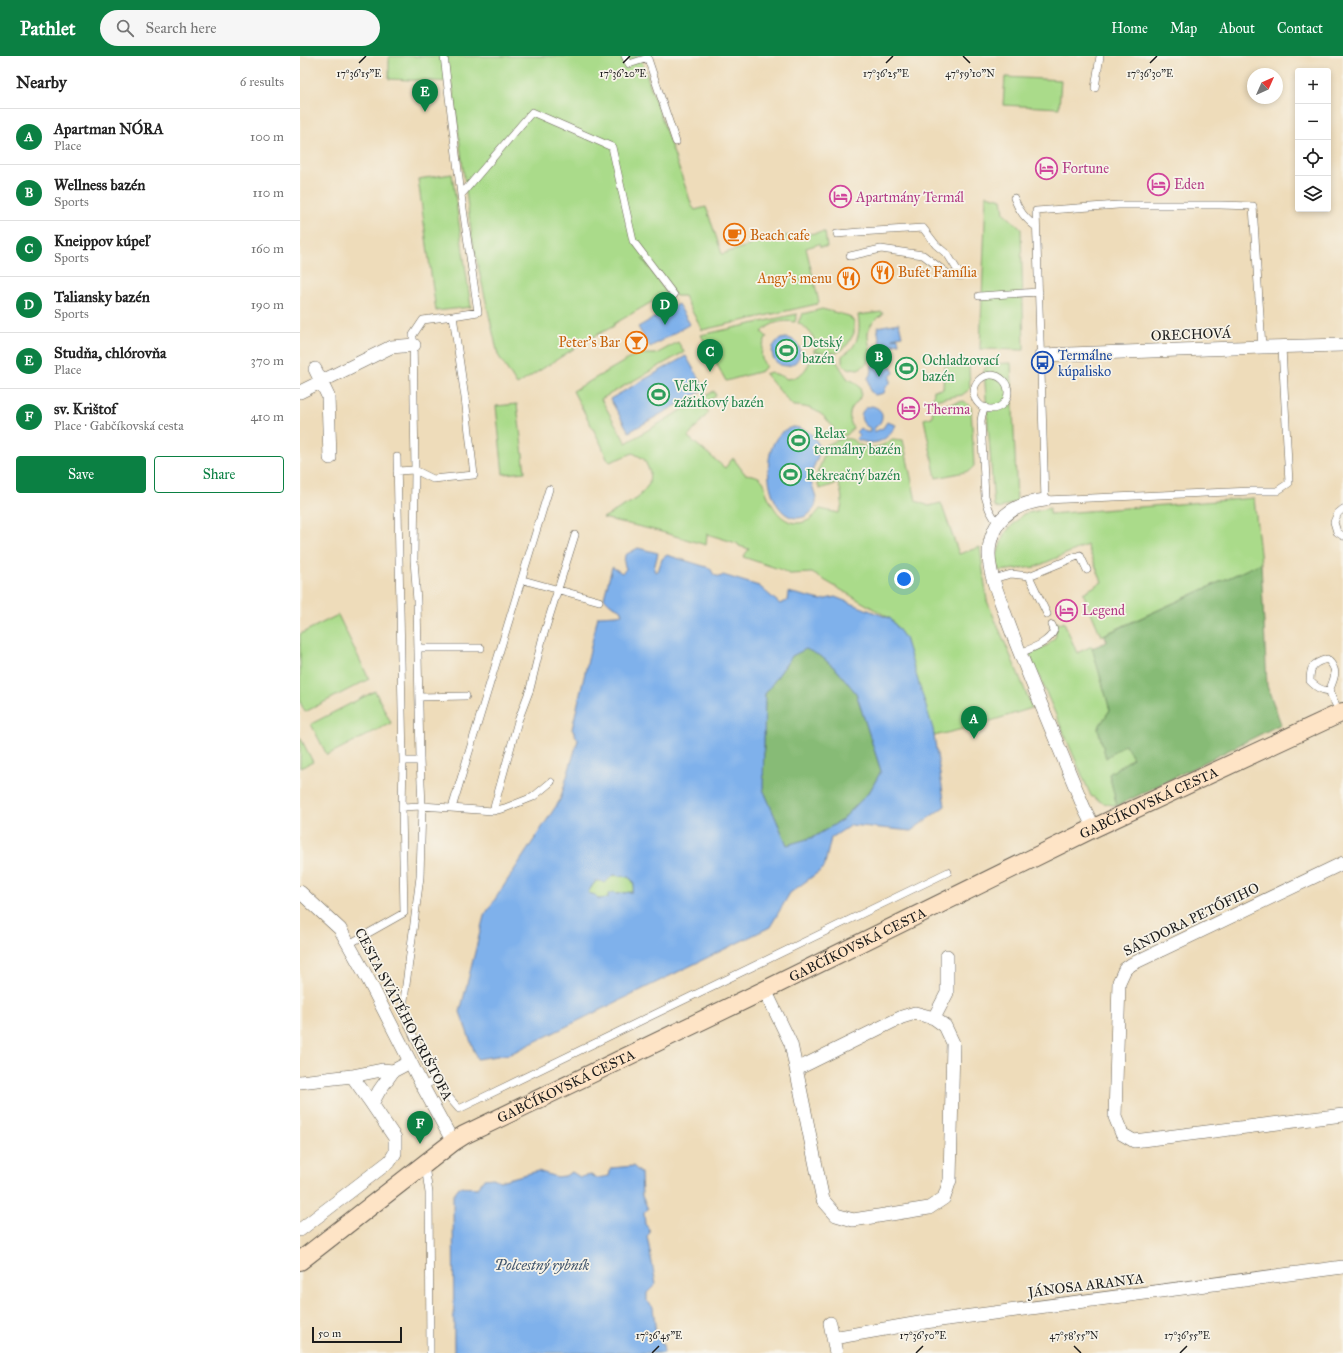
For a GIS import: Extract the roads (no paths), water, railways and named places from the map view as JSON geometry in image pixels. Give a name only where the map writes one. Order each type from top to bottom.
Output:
[{"type":"main road","name":"GABČÍKOVSKÁ CESTA","points":[[300,1261],[453,1142],[471,1132],[765,990],[1094,828],[1342,713]]},
{"type":"street","points":[[300,392],[391,347],[414,345]]},
{"type":"street","name":"ORECHOVÁ","points":[[1041,355],[1343,345]]},
{"type":"street","points":[[315,369],[328,396],[330,458]]},
{"type":"street","points":[[1045,500],[1031,502],[1017,507],[1006,515],[998,525],[992,537],[989,549],[990,563],[993,579],[1009,626],[1084,808],[1094,828]]},
{"type":"street","name":"SÁNDORA PETŐFIHO","points":[[1343,863],[1132,964],[1125,969],[1120,982],[1115,1117],[1122,1134],[1134,1141],[1343,1115]]},
{"type":"street","name":"CESTA SVÄTÉHO KRIŠTOFA","points":[[300,892],[340,929],[369,980],[410,1062],[453,1142]]},
{"type":"street","points":[[934,1018],[947,993],[947,956]]},
{"type":"street","points":[[765,990],[791,1044],[823,1200],[836,1215],[853,1220],[929,1208],[944,1198],[950,1180],[953,1043],[945,1026],[934,1018],[915,1013],[902,1017],[797,1069]]},
{"type":"street","points":[[372,1104],[393,1071],[410,1062]]},
{"type":"street","points":[[300,1082],[352,1076],[382,1070],[393,1071]]},
{"type":"street","points":[[300,1230],[390,1161],[394,1153],[395,1138],[352,1076]]},
{"type":"street","name":"JÁNOSA ARANYA","points":[[833,1338],[925,1322],[1343,1267]]},
{"type":"street","points":[[830,1323],[836,1353]]},
{"type":"lane","points":[[444,56],[461,195],[478,312],[423,320],[413,335],[415,470],[414,560],[417,600],[422,806],[420,890],[415,913],[403,1008],[405,1018],[434,1080],[459,1109],[948,872]]},
{"type":"lane","points":[[624,56],[629,64],[648,57],[676,142]]},
{"type":"lane","points":[[1095,88],[1100,56]]},
{"type":"lane","points":[[461,195],[532,112],[612,147],[633,241],[674,295]]},
{"type":"lane","points":[[1014,198],[1017,208],[1025,218],[1036,227]]},
{"type":"lane","points":[[1262,347],[1254,206],[1118,205],[1036,211],[1045,500],[1277,491],[1288,483],[1282,347]]},
{"type":"lane","points":[[838,234],[923,228],[936,245],[948,255],[961,276],[948,274],[923,255],[881,249],[850,256]]},
{"type":"lane","points":[[979,296],[1039,292]]},
{"type":"lane","points":[[397,471],[415,470],[433,479],[474,475],[453,316]]},
{"type":"lane","points":[[990,375],[1000,378],[1006,385],[1008,394],[1004,403],[995,408],[985,407],[977,401],[975,392],[976,387],[985,376],[990,375]]},
{"type":"lane","points":[[985,407],[981,421],[985,496],[989,509],[998,525]]},
{"type":"lane","points":[[397,457],[403,761],[402,807],[404,913]]},
{"type":"lane","points":[[452,808],[549,489]]},
{"type":"lane","points":[[1343,509],[1338,513],[1334,522],[1337,532],[1343,536]]},
{"type":"lane","points":[[493,811],[518,721],[530,689],[542,640],[575,535]]},
{"type":"lane","points":[[993,579],[1011,574],[1029,576],[1080,554],[1087,570]]},
{"type":"lane","points":[[1029,576],[1047,614]]},
{"type":"lane","points":[[522,580],[599,600]]},
{"type":"lane","points":[[1020,653],[1039,645],[1052,636],[1054,630],[1052,625]]},
{"type":"lane","points":[[418,648],[480,648]]},
{"type":"lane","points":[[1329,691],[1336,676],[1332,664],[1327,659],[1316,662],[1310,670],[1310,681],[1316,688],[1329,691],[1342,713]]},
{"type":"lane","points":[[419,697],[466,696]]},
{"type":"lane","points":[[403,761],[420,761]]},
{"type":"lane","points":[[402,807],[422,806],[493,811],[534,797],[551,782]]},
{"type":"lane","points":[[349,944],[404,913],[415,913]]},
{"type":"lane","points":[[423,1087],[434,1080]]},
{"type":"lane","points":[[425,1164],[429,1193],[430,1353]]},
{"type":"water","points":[[678,304],[690,324],[650,347],[638,327]]},
{"type":"water","points":[[899,323],[902,336],[892,339],[898,338],[899,343],[893,344],[894,346],[881,349],[877,327]]},
{"type":"water","name":"Detský bazén","points":[[786,338],[796,342],[800,352],[796,362],[786,366],[776,362],[772,352],[776,342]]},
{"type":"water","name":"Veľký zážitkový bazén","points":[[686,356],[705,389],[629,432],[610,399]]},
{"type":"water","points":[[878,359],[883,360],[888,367],[892,367],[894,373],[890,376],[890,383],[886,387],[884,393],[875,395],[870,391],[868,378],[872,371],[873,364]]},
{"type":"water","points":[[872,406],[879,410],[882,416],[882,419],[878,425],[874,428],[874,432],[883,428],[887,422],[896,425],[884,439],[874,443],[869,443],[856,439],[859,435],[856,432],[860,428],[866,432],[870,432],[870,428],[863,423],[861,416],[867,407]]},
{"type":"water","name":"Rekreačný bazén","points":[[794,427],[810,433],[817,441],[819,447],[819,453],[811,476],[816,503],[808,515],[797,518],[786,514],[777,504],[771,490],[768,474],[769,458],[774,443],[782,432]]},
{"type":"water","points":[[638,548],[658,553],[654,569],[655,572],[658,571],[662,559],[667,555],[710,568],[714,575],[720,577],[723,575],[759,586],[780,604],[787,601],[788,592],[821,600],[835,597],[891,619],[905,638],[933,729],[945,806],[911,831],[851,825],[831,838],[824,868],[790,893],[770,927],[510,1054],[477,1059],[460,1012],[484,916],[560,800],[578,740],[572,729],[598,616],[622,614],[621,610],[610,604],[604,598],[612,567],[622,573],[626,569],[624,563],[625,555]],"holes":[[[806,649],[822,657],[837,670],[856,693],[881,771],[870,791],[842,820],[814,837],[787,845],[763,789],[765,694],[792,656]],[[613,875],[628,877],[633,881],[634,886],[632,892],[616,894],[614,892],[608,894],[608,898],[599,899],[595,895],[588,893],[596,881],[605,883]]]},
{"type":"water","name":"Polcestný rybník","points":[[633,1166],[641,1173],[642,1196],[648,1209],[644,1213],[645,1224],[650,1233],[647,1236],[656,1284],[647,1293],[647,1301],[653,1307],[656,1334],[663,1345],[664,1353],[454,1353],[453,1195],[459,1187],[478,1188],[484,1179],[493,1178],[500,1181],[538,1171],[556,1177],[565,1176],[572,1172],[580,1177],[591,1175],[597,1178],[609,1176],[611,1168]]},
{"type":"place","name":"Studňa, chlórovňa","points":[[425,112]]},
{"type":"place","name":"Fortune","points":[[1046,168]]},
{"type":"place","name":"Eden","points":[[1158,184]]},
{"type":"place","name":"Apartmány Termál","points":[[840,197]]},
{"type":"place","name":"Beach cafe","points":[[734,235]]},
{"type":"place","name":"Bufet Família","points":[[882,272]]},
{"type":"place","name":"Angy's menu","points":[[848,278]]},
{"type":"place","name":"Taliansky bazén","points":[[665,325]]},
{"type":"place","name":"Peter's Bar","points":[[636,342]]},
{"type":"place","name":"Detský bazén","points":[[786,350]]},
{"type":"place","name":"Termálne kúpalisko","points":[[1042,363]]},
{"type":"place","name":"Ochladzovací bazén","points":[[907,368]]},
{"type":"place","name":"Kneippov kúpeľ","points":[[710,372]]},
{"type":"place","name":"Wellness bazén","points":[[879,377]]},
{"type":"place","name":"Veľký zážitkový bazén","points":[[658,394]]},
{"type":"place","name":"Therma","points":[[909,409]]},
{"type":"place","name":"Relax termálny bazén","points":[[799,441]]},
{"type":"place","name":"Rekreačný bazén","points":[[790,475]]},
{"type":"place","name":"Legend","points":[[1067,610]]},
{"type":"place","name":"Apartman NÓRA","points":[[974,739]]},
{"type":"place","name":"sv. Krištof","points":[[420,1144]]}]
